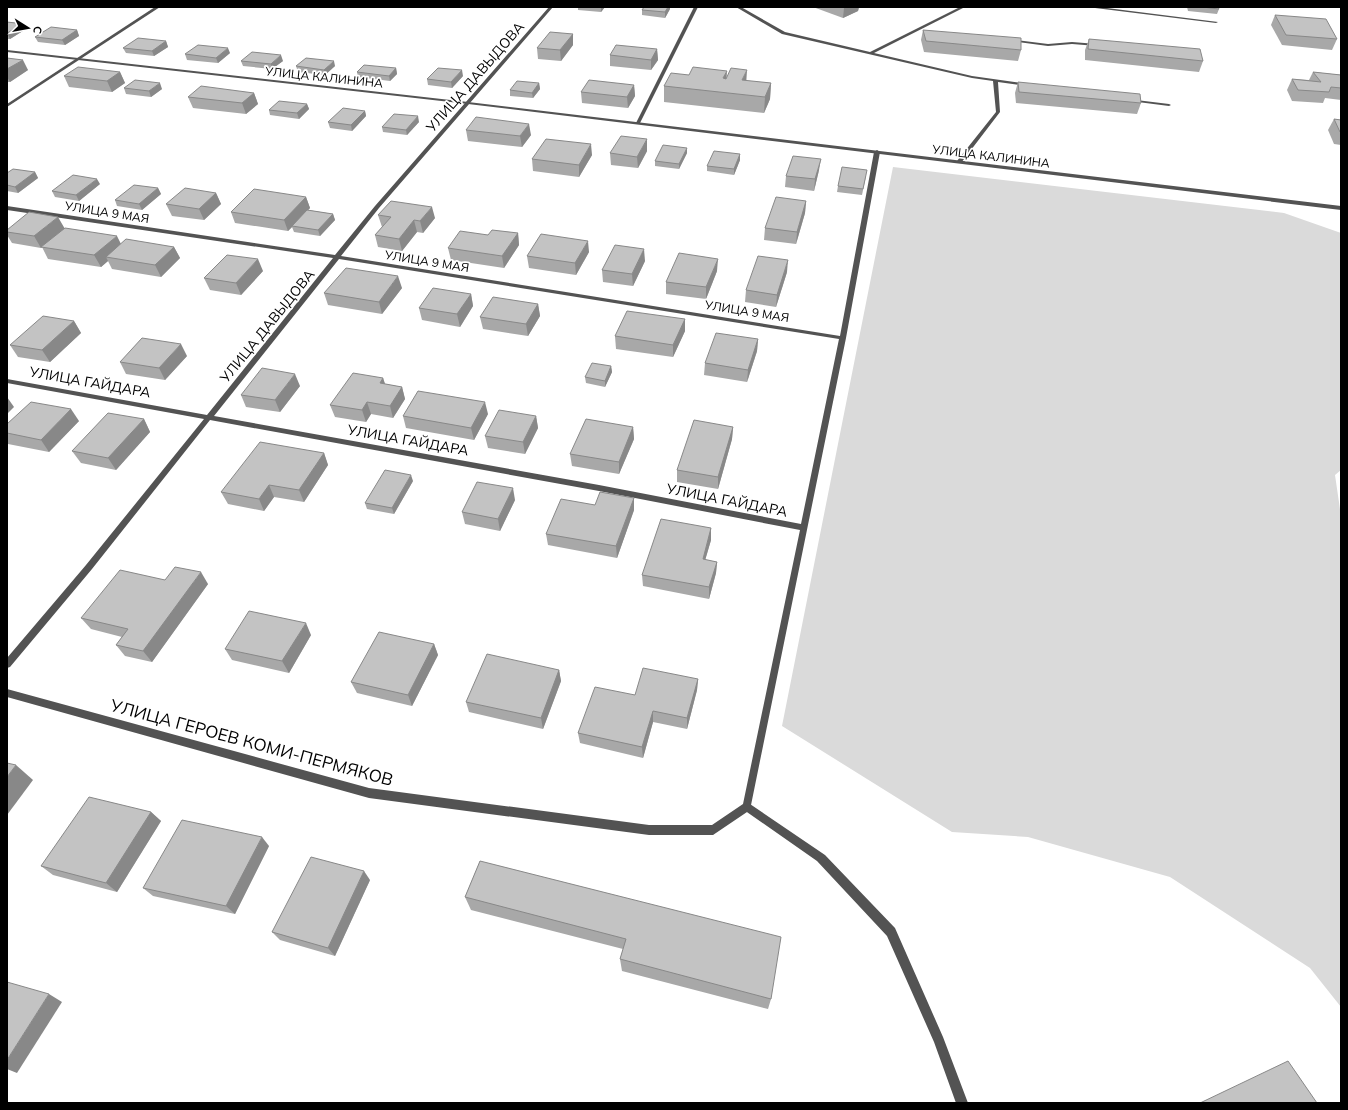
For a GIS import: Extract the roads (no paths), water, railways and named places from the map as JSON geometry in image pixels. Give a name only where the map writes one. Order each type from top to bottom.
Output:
[{"type":"street","points":[[7,106],[158,7]]},
{"type":"street","name":"УЛИЦА ДАВЫДОВА","points":[[7,664],[89,567],[377,208],[551,7]]},
{"type":"street","points":[[638,123],[696,7]]},
{"type":"street","points":[[738,7],[784,33],[972,76],[1035,86]]},
{"type":"street","points":[[872,52],[963,7]]},
{"type":"street","points":[[1089,7],[1216,22]]},
{"type":"street","points":[[919,30],[927,30]]},
{"type":"street","points":[[1002,39],[1048,45],[1072,43],[1103,45]]},
{"type":"street","name":"УЛИЦА КАЛИНИНА","points":[[7,51],[638,123],[1341,208]]},
{"type":"street","points":[[959,162],[998,112],[995,80]]},
{"type":"street","points":[[1121,98],[1169,105]]},
{"type":"street","points":[[877,152],[843,338],[747,807],[821,858],[891,932],[939,1041],[962,1103]]},
{"type":"street","name":"УЛИЦА 9 МАЯ","points":[[7,208],[337,257],[843,338]]},
{"type":"street","name":"УЛИЦА ГАЙДАРА","points":[[7,381],[599,488],[804,528]]},
{"type":"street","name":"УЛИЦА ГЕРОЕВ КОМИ-ПЕРМЯКОВ","points":[[7,693],[369,793],[649,830],[713,830],[747,807]]}]
